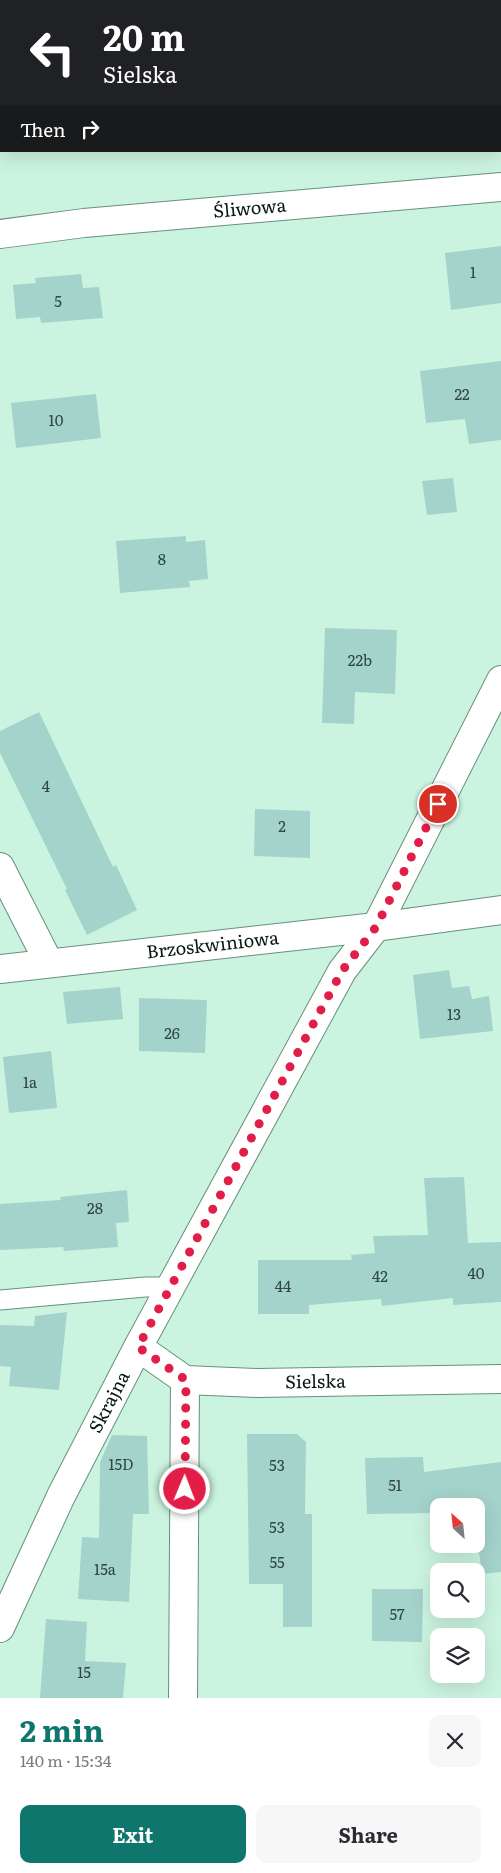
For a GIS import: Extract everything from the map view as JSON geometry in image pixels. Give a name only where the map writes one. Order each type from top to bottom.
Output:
[{"type":"street","name":"Śliwowa","points":[[0,234],[84,223],[501,187]]},
{"type":"street","name":"Skrajna","points":[[0,1628],[61,1496],[138,1347],[342,971],[376,927],[501,680]]},
{"type":"street","points":[[0,867],[49,963]]},
{"type":"street","name":"Brzoskwiniowa","points":[[0,969],[376,927],[501,910]]},
{"type":"street","points":[[138,1347],[186,1380],[183,1698]]},
{"type":"street","name":"Sielska","points":[[186,1380],[257,1383],[501,1379]]},
{"type":"lane","points":[[0,1300],[145,1287],[170,1287]]},
{"type":"building","points":[[501,246],[501,303],[451,310],[445,253]]},
{"type":"building","points":[[81,274],[83,288],[99,287],[103,318],[41,323],[40,317],[16,319],[13,285],[36,283],[35,278]]},
{"type":"building","points":[[501,361],[501,440],[469,444],[465,419],[426,423],[420,371]]},
{"type":"building","points":[[96,394],[101,438],[16,448],[11,403]]},
{"type":"building","points":[[453,478],[457,512],[427,515],[422,481]]},
{"type":"building","points":[[186,536],[186,542],[205,540],[208,579],[189,581],[190,587],[120,593],[116,541]]},
{"type":"building","points":[[325,628],[397,630],[395,694],[355,692],[354,724],[322,723]]},
{"type":"building","points":[[39,712],[113,867],[116,865],[137,910],[87,935],[65,890],[67,889],[0,753],[0,731]]},
{"type":"building","points":[[255,809],[310,811],[310,858],[254,856]]},
{"type":"building","points":[[449,970],[452,988],[469,986],[472,999],[489,996],[493,1031],[420,1039],[413,975]]},
{"type":"building","points":[[120,987],[123,1019],[67,1024],[63,992]]},
{"type":"building","points":[[139,998],[207,1000],[205,1053],[139,1051]]},
{"type":"building","points":[[51,1051],[57,1108],[9,1113],[3,1057]]},
{"type":"building","points":[[464,1177],[468,1243],[501,1242],[501,1302],[453,1305],[453,1298],[382,1306],[381,1299],[309,1305],[309,1314],[258,1314],[258,1260],[352,1260],[351,1255],[375,1253],[373,1236],[428,1235],[424,1178]]},
{"type":"building","points":[[127,1190],[129,1222],[116,1223],[118,1247],[64,1251],[63,1247],[0,1250],[0,1204],[61,1200],[60,1197]]},
{"type":"building","points":[[67,1312],[59,1390],[9,1386],[11,1367],[0,1366],[0,1325],[34,1326],[35,1316]]},
{"type":"building","points":[[247,1434],[297,1434],[306,1442],[305,1514],[312,1514],[312,1627],[283,1627],[283,1584],[249,1584]]},
{"type":"building","points":[[112,1435],[147,1436],[149,1514],[133,1514],[129,1602],[78,1599],[82,1537],[99,1538],[100,1462]]},
{"type":"building","points":[[423,1457],[424,1472],[501,1462],[501,1572],[485,1574],[485,1563],[480,1563],[479,1553],[485,1553],[485,1498],[430,1498],[430,1513],[367,1514],[365,1458]]},
{"type":"building","points":[[372,1589],[423,1589],[422,1642],[372,1641]]},
{"type":"building","points":[[46,1619],[87,1622],[85,1661],[126,1663],[123,1698],[40,1698]]},
{"type":"route","points":[[185,1489],[186,1380],[138,1347],[342,971],[376,927],[438,804]]}]
